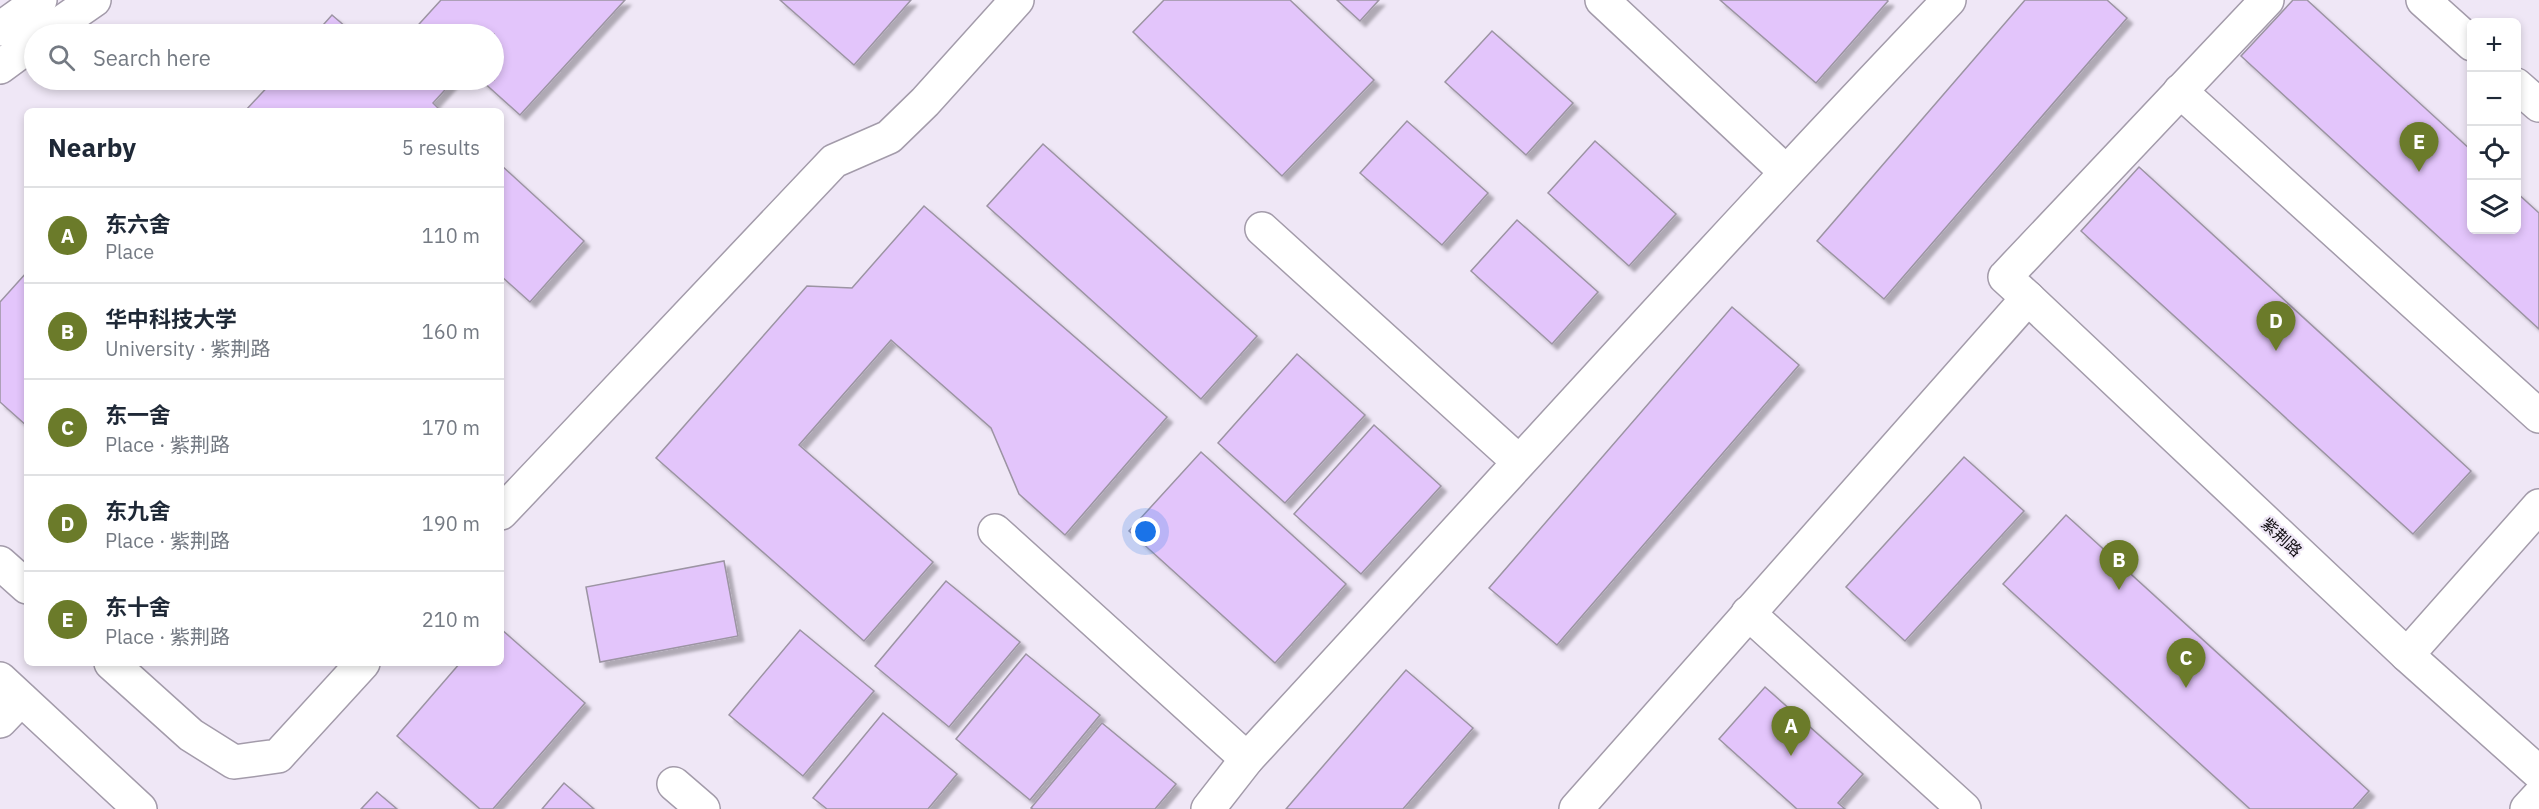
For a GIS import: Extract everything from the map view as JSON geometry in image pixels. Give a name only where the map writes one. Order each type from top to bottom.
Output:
[{"type":"main road","points":[[0,29],[40,0]]},
{"type":"main road","points":[[59,24],[94,0]]},
{"type":"main road","points":[[504,510],[834,161],[889,137],[925,102],[1017,0]]},
{"type":"main road","points":[[1602,0],[1785,171]]},
{"type":"main road","points":[[1208,809],[1247,759],[1785,171],[1949,0]]},
{"type":"main road","points":[[2267,0],[2180,91],[2539,416]]},
{"type":"main road","points":[[2423,0],[2467,40]]},
{"type":"main road","points":[[0,67],[24,49]]},
{"type":"main road","points":[[2521,89],[2539,105]]},
{"type":"main road","name":"紫荆路","points":[[2180,91],[2004,277],[2407,655],[2539,773]]},
{"type":"main road","points":[[1262,229],[1519,462]]},
{"type":"main road","points":[[1576,809],[2028,298]]},
{"type":"main road","points":[[2407,655],[2539,506]]},
{"type":"main road","points":[[995,531],[1247,759]]},
{"type":"main road","points":[[0,563],[24,584]]},
{"type":"main road","points":[[1748,613],[1964,809]]},
{"type":"main road","points":[[114,666],[191,735],[234,762],[278,756],[360,666]]},
{"type":"main road","points":[[7,699],[140,809]]},
{"type":"main road","points":[[674,784],[703,809]]},
{"type":"main road","points":[[2527,809],[2539,796]]},
{"type":"building","points":[[441,0],[625,0],[520,115],[492,90],[504,90],[504,24],[419,24]]},
{"type":"building","points":[[780,0],[911,0],[854,65]]},
{"type":"building","points":[[1164,0],[1290,0],[1374,80],[1282,176],[1133,32]]},
{"type":"building","points":[[1337,0],[1379,0],[1360,21]]},
{"type":"building","points":[[1720,0],[1887,0],[1888,1],[1816,83]]},
{"type":"building","points":[[2025,0],[2107,0],[2127,18],[1884,299],[1817,241]]},
{"type":"building","points":[[2293,0],[2307,0],[2467,146],[2467,234],[2521,234],[2521,197],[2539,213],[2539,329],[2241,56]]},
{"type":"building","points":[[332,15],[342,24],[324,24]]},
{"type":"building","points":[[1492,31],[1573,103],[1526,155],[1445,82]]},
{"type":"building","points":[[265,90],[445,90],[433,103],[438,108],[248,108]]},
{"type":"building","points":[[1407,121],[1488,193],[1442,245],[1360,173]]},
{"type":"building","points":[[1595,141],[1676,214],[1629,266],[1548,193]]},
{"type":"building","points":[[1043,144],[1257,336],[1201,399],[987,206]]},
{"type":"building","points":[[2139,167],[2471,471],[2413,534],[2081,231]]},
{"type":"building","points":[[504,168],[584,241],[530,302],[504,279]]},
{"type":"building","points":[[924,206],[1167,417],[1065,535],[1019,494],[991,428],[891,340],[799,445],[933,562],[864,641],[656,458],[807,286],[852,288]]},
{"type":"building","points":[[1517,220],[1598,292],[1552,344],[1471,271]]},
{"type":"building","points":[[24,275],[24,423],[0,402],[0,302]]},
{"type":"building","points":[[1732,307],[1799,365],[1557,645],[1489,588]]},
{"type":"building","points":[[1297,354],[1365,415],[1285,503],[1218,443]]},
{"type":"building","points":[[1374,425],[1441,486],[1361,574],[1294,514]]},
{"type":"building","points":[[1201,452],[1346,584],[1275,663],[1129,531]]},
{"type":"building","points":[[1964,457],[2024,511],[1905,641],[1846,587]]},
{"type":"building","points":[[2066,515],[2369,791],[2353,809],[2250,809],[2003,584]]},
{"type":"building","points":[[724,561],[738,636],[600,662],[586,587]]},
{"type":"building","points":[[946,581],[1020,642],[949,727],[875,666]]},
{"type":"building","points":[[800,630],[874,691],[803,776],[729,715]]},
{"type":"building","points":[[504,632],[585,703],[493,809],[480,809],[397,736],[457,666],[504,666]]},
{"type":"building","points":[[1026,654],[1100,715],[1030,800],[956,739]]},
{"type":"building","points":[[1406,670],[1473,728],[1403,809],[1286,809]]},
{"type":"building","points":[[1765,687],[1863,774],[1838,803],[1845,809],[1797,809],[1719,739]]},
{"type":"building","points":[[883,713],[957,774],[928,809],[827,809],[813,798]]},
{"type":"building","points":[[1102,723],[1176,784],[1155,809],[1031,808]]},
{"type":"building","points":[[564,783],[594,809],[542,809]]},
{"type":"building","points":[[377,792],[397,809],[361,809]]},
{"type":"place","name":"东十舍","points":[[2419,172]]},
{"type":"place","name":"东九舍","points":[[2276,351]]},
{"type":"place","name":"华中科技大学","points":[[2119,590]]},
{"type":"place","name":"东一舍","points":[[2186,688]]},
{"type":"place","name":"东六舍","points":[[1791,756]]}]
